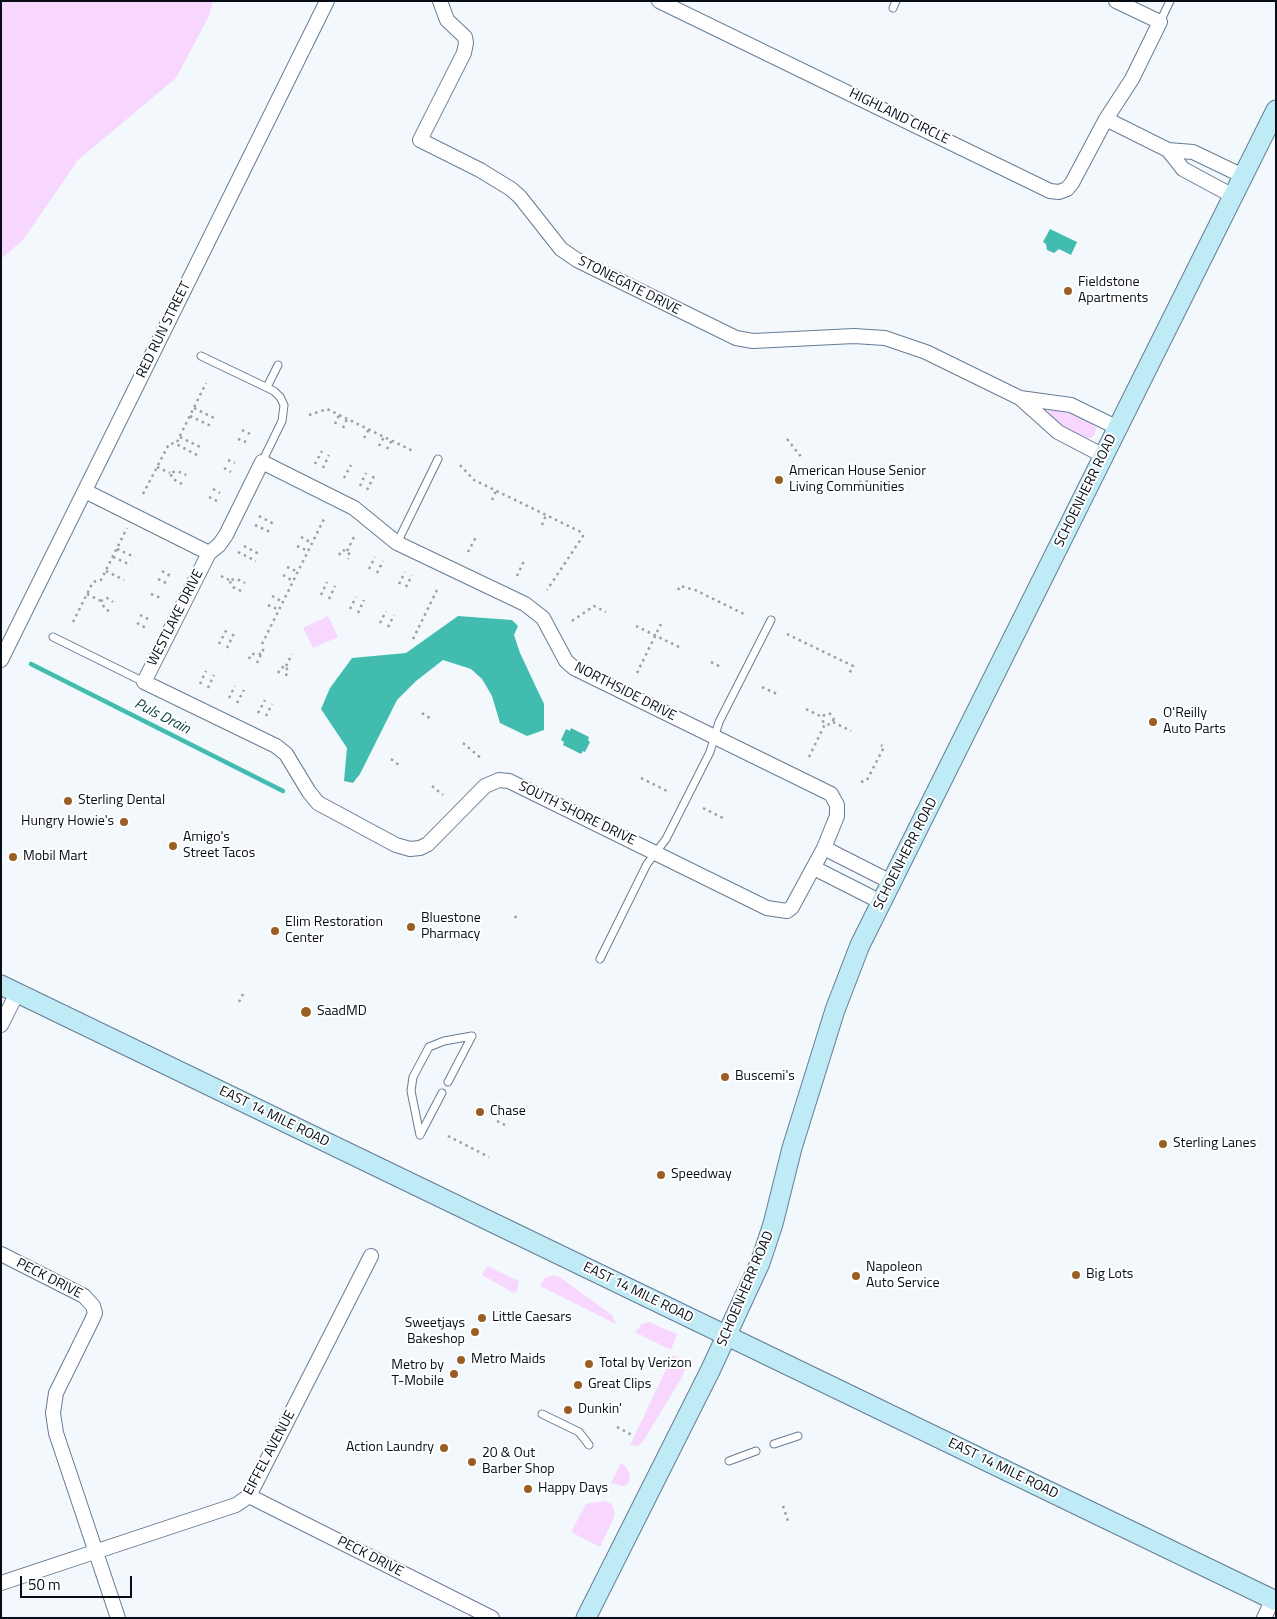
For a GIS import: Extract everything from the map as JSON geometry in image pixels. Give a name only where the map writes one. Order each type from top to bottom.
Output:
[{"type":"main road","name":"SCHOENHERR ROAD","points":[[586,1618],[727,1336],[760,1263],[770,1234],[792,1148],[835,1010],[860,945],[1276,110]]},
{"type":"main road","name":"EAST 14 MILE ROAD","points":[[9,989],[1274,1600]]},
{"type":"street","name":"RED RUN STREET","points":[[1,660],[327,1]]},
{"type":"street","name":"STONEGATE DRIVE","points":[[440,1],[447,20],[465,37],[466,43],[464,53],[420,140],[480,170],[511,189],[520,197],[560,249],[577,260],[736,338],[753,341],[854,336],[885,338],[926,352],[1020,398],[1058,432],[1104,456]]},
{"type":"street","name":"HIGHLAND CIRCLE","points":[[659,1],[1050,191],[1067,189],[1072,183],[1106,118],[1126,91],[1160,22]]},
{"type":"street","points":[[1116,1],[1160,22]]},
{"type":"street","points":[[1106,118],[1168,150],[1193,152],[1243,176]]},
{"type":"street","points":[[1168,150],[1184,170],[1233,196]]},
{"type":"street","name":"STONEGATE DRIVE","points":[[1020,398],[1071,405],[1118,428]]},
{"type":"street","name":"WESTLAKE DRIVE","points":[[144,682],[209,553],[219,545],[226,535],[262,462]]},
{"type":"street","name":"NORTHSIDE DRIVE","points":[[262,462],[354,508],[397,543],[535,611],[549,627],[566,661],[574,668],[831,794],[837,806],[837,816],[819,858]]},
{"type":"street","name":"WESTLAKE DRIVE","points":[[85,491],[209,553]]},
{"type":"street","name":"SOUTH SHORE DRIVE","points":[[144,682],[276,746],[286,754],[309,792],[318,803],[396,845],[410,849],[420,848],[428,844],[485,786],[498,780],[509,781],[767,908],[778,911],[787,911],[792,907],[819,858]]},
{"type":"street","points":[[819,858],[891,882]]},
{"type":"street","points":[[819,858],[881,902]]},
{"type":"street","points":[[1,1025],[9,989]]},
{"type":"street","name":"PECK DRIVE","points":[[1,1254],[84,1296],[94,1306],[95,1313],[92,1320],[56,1393],[53,1413],[56,1433],[96,1552]]},
{"type":"street","name":"EIFFEL AVENUE","points":[[1,1583],[236,1505],[249,1496],[371,1256]]},
{"type":"street","name":"PECK DRIVE","points":[[249,1496],[492,1618]]},
{"type":"street","points":[[96,1552],[118,1618]]},
{"type":"street","points":[[1264,1618],[1274,1600]]},
{"type":"lane","points":[[1160,22],[1170,1]]},
{"type":"lane","points":[[202,356],[267,388],[280,397],[284,404],[284,412],[262,462]]},
{"type":"lane","points":[[267,388],[278,365]]},
{"type":"lane","points":[[397,543],[438,459]]},
{"type":"lane","points":[[600,958],[647,864],[670,831],[715,737],[720,722],[771,620]]},
{"type":"lane","points":[[53,637],[144,682]]},
{"type":"lane","points":[[442,1093],[420,1136],[411,1091],[412,1077],[429,1047],[444,1041],[472,1036],[448,1082]]},
{"type":"lane","points":[[542,1414],[579,1432],[589,1445]]},
{"type":"lane","points":[[774,1444],[798,1436]]},
{"type":"lane","points":[[729,1461],[756,1451]]},
{"type":"path","points":[[176,443],[206,384]]},
{"type":"path","points":[[194,408],[214,418]]},
{"type":"path","points":[[308,415],[327,409],[415,452]]},
{"type":"path","points":[[335,424],[339,415]]},
{"type":"path","points":[[190,416],[211,426]]},
{"type":"path","points":[[343,428],[347,419]]},
{"type":"path","points":[[242,430],[250,434]]},
{"type":"path","points":[[364,438],[369,430]]},
{"type":"path","points":[[180,437],[200,447]]},
{"type":"path","points":[[379,446],[384,437]]},
{"type":"path","points":[[238,438],[246,442]]},
{"type":"path","points":[[387,449],[392,440]]},
{"type":"path","points":[[786,440],[802,458]]},
{"type":"path","points":[[143,494],[169,444],[176,443],[197,455]]},
{"type":"path","points":[[315,464],[322,451]]},
{"type":"path","points":[[323,468],[330,455]]},
{"type":"path","points":[[228,460],[235,464]]},
{"type":"path","points":[[460,465],[474,480],[581,532],[582,536],[547,590]]},
{"type":"path","points":[[344,478],[351,466]]},
{"type":"path","points":[[158,467],[170,473],[173,479],[182,484]]},
{"type":"path","points":[[224,468],[231,472]]},
{"type":"path","points":[[170,473],[177,471],[186,475]]},
{"type":"path","points":[[360,486],[366,473]]},
{"type":"path","points":[[367,490],[374,476]]},
{"type":"path","points":[[859,482],[870,481]]},
{"type":"path","points":[[213,489],[220,493]]},
{"type":"path","points":[[492,500],[496,491]]},
{"type":"path","points":[[210,497],[217,500]]},
{"type":"path","points":[[542,525],[546,515]]},
{"type":"path","points":[[259,516],[274,524]]},
{"type":"path","points":[[257,663],[279,610],[324,519]]},
{"type":"path","points":[[73,622],[93,582],[101,580],[130,523]]},
{"type":"path","points":[[255,524],[270,532]]},
{"type":"path","points":[[347,551],[354,537]]},
{"type":"path","points":[[468,552],[476,537]]},
{"type":"path","points":[[301,538],[312,543]]},
{"type":"path","points":[[244,546],[259,554]]},
{"type":"path","points":[[297,546],[308,551]]},
{"type":"path","points":[[117,549],[135,557]]},
{"type":"path","points":[[339,555],[342,550],[347,551]]},
{"type":"path","points":[[347,551],[350,555],[348,559]]},
{"type":"path","points":[[238,552],[256,561]]},
{"type":"path","points":[[113,557],[131,566]]},
{"type":"path","points":[[369,569],[375,557]]},
{"type":"path","points":[[377,573],[383,561]]},
{"type":"path","points":[[517,576],[524,561]]},
{"type":"path","points":[[287,567],[298,572]]},
{"type":"path","points":[[106,571],[124,580]]},
{"type":"path","points":[[162,571],[172,577]]},
{"type":"path","points":[[399,584],[405,572]]},
{"type":"path","points":[[283,575],[294,581]]},
{"type":"path","points":[[406,587],[412,575]]},
{"type":"path","points":[[221,576],[229,580],[233,587],[241,591]]},
{"type":"path","points":[[229,580],[237,578],[245,583]]},
{"type":"path","points":[[158,579],[168,584]]},
{"type":"path","points":[[321,595],[327,582]]},
{"type":"path","points":[[329,599],[335,586]]},
{"type":"path","points":[[678,590],[680,586],[695,590],[746,615]]},
{"type":"path","points":[[412,639],[438,588]]},
{"type":"path","points":[[87,594],[101,601],[105,609],[109,611]]},
{"type":"path","points":[[151,594],[161,598]]},
{"type":"path","points":[[272,596],[283,602]]},
{"type":"path","points":[[350,609],[356,596]]},
{"type":"path","points":[[101,601],[107,598],[113,602]]},
{"type":"path","points":[[358,613],[364,600]]},
{"type":"path","points":[[268,604],[279,610]]},
{"type":"path","points":[[572,621],[594,606],[606,612]]},
{"type":"path","points":[[380,623],[386,611]]},
{"type":"path","points":[[140,615],[150,620]]},
{"type":"path","points":[[388,627],[394,615]]},
{"type":"path","points":[[136,623],[146,628]]},
{"type":"path","points":[[637,673],[661,624]]},
{"type":"path","points":[[636,626],[681,648]]},
{"type":"path","points":[[219,644],[228,627]]},
{"type":"path","points":[[227,648],[236,631]]},
{"type":"path","points":[[787,634],[853,666],[849,674]]},
{"type":"path","points":[[249,658],[251,654],[261,654]]},
{"type":"path","points":[[278,673],[280,668],[286,666],[292,654]]},
{"type":"path","points":[[711,662],[721,667]]},
{"type":"path","points":[[286,666],[288,672],[286,677]]},
{"type":"path","points":[[200,684],[206,671]]},
{"type":"path","points":[[208,688],[214,675]]},
{"type":"path","points":[[229,698],[235,686]]},
{"type":"path","points":[[762,687],[776,694]]},
{"type":"path","points":[[237,702],[244,690]]},
{"type":"path","points":[[258,713],[265,700]]},
{"type":"path","points":[[266,716],[272,704]]},
{"type":"path","points":[[822,717],[830,714],[833,708]]},
{"type":"path","points":[[806,709],[822,717],[825,724],[809,757]]},
{"type":"path","points":[[422,713],[431,719]]},
{"type":"path","points":[[830,714],[833,722]]},
{"type":"path","points":[[825,724],[833,722],[851,731]]},
{"type":"path","points":[[463,743],[482,759]]},
{"type":"path","points":[[861,782],[867,780],[884,747],[881,745]]},
{"type":"path","points":[[391,759],[399,765]]},
{"type":"path","points":[[641,778],[667,791]]},
{"type":"path","points":[[432,786],[443,796]]},
{"type":"path","points":[[703,808],[723,818]]},
{"type":"path","points":[[515,918],[517,914]]},
{"type":"path","points":[[239,1002],[244,992]]},
{"type":"path","points":[[497,1121],[505,1125]]},
{"type":"path","points":[[448,1136],[489,1157]]},
{"type":"path","points":[[588,1413],[594,1416]]},
{"type":"path","points":[[617,1427],[632,1435]]},
{"type":"path","points":[[783,1506],[789,1524]]},
{"type":"shaded area","points":[[1,1],[213,1],[209,16],[176,78],[78,160],[23,240],[1,259]]},
{"type":"shaded area","points":[[1050,229],[1077,242],[1071,255],[1059,249],[1054,253],[1047,250],[1046,244],[1043,242]]},
{"type":"shaded area","points":[[1048,409],[1066,410],[1093,424],[1096,428],[1095,434],[1091,438],[1086,438],[1059,425],[1046,412]]},
{"type":"shaded area","points":[[328,616],[338,637],[313,648],[303,628]]},
{"type":"shaded area","points":[[458,616],[512,620],[518,626],[514,635],[520,653],[544,704],[544,730],[527,736],[500,723],[492,696],[482,679],[471,669],[443,660],[416,681],[397,700],[360,774],[353,783],[344,781],[347,748],[321,709],[330,688],[352,658],[406,653]]},
{"type":"shaded area","points":[[571,728],[589,737],[588,740],[590,742],[585,752],[583,751],[581,754],[563,745],[564,742],[561,740],[566,729],[570,731]]},
{"type":"shaded area","points":[[487,1266],[519,1281],[517,1290],[514,1293],[482,1275]]},
{"type":"shaded area","points":[[554,1275],[561,1278],[612,1315],[616,1324],[540,1286],[545,1278]]},
{"type":"shaded area","points":[[649,1322],[677,1334],[671,1350],[635,1332],[642,1324]]},
{"type":"shaded area","points":[[673,1355],[688,1363],[681,1379],[642,1443],[637,1446],[630,1445]]},
{"type":"shaded area","points":[[621,1463],[627,1468],[630,1477],[628,1484],[623,1486],[611,1483]]},
{"type":"shaded area","points":[[605,1501],[612,1504],[615,1515],[600,1547],[571,1532],[586,1504]]},
{"type":"waterway","name":"Puls Drain","points":[[31,664],[283,791]]},
{"type":"place","name":"Fieldstone Apartments","points":[[1068,291]]},
{"type":"place","name":"American House Senior Living Communities","points":[[779,480]]},
{"type":"place","name":"O'Reilly Auto Parts","points":[[1153,722]]},
{"type":"place","name":"Sterling Dental","points":[[68,801]]},
{"type":"place","name":"Hungry Howie's","points":[[124,822]]},
{"type":"place","name":"Amigo's Street Tacos","points":[[173,846]]},
{"type":"place","name":"Mobil Mart","points":[[13,857]]},
{"type":"place","name":"Bluestone Pharmacy","points":[[411,927]]},
{"type":"place","name":"Elim Restoration Center","points":[[275,931]]},
{"type":"place","name":"SaadMD","points":[[306,1012]]},
{"type":"place","name":"Buscemi's","points":[[725,1077]]},
{"type":"place","name":"Chase","points":[[480,1112]]},
{"type":"place","name":"Sterling Lanes","points":[[1163,1144]]},
{"type":"place","name":"Speedway","points":[[661,1175]]},
{"type":"place","name":"Big Lots","points":[[1076,1275]]},
{"type":"place","name":"Napoleon Auto Service","points":[[856,1276]]},
{"type":"place","name":"Little Caesars","points":[[482,1318]]},
{"type":"place","name":"Sweetjays Bakeshop","points":[[475,1332]]},
{"type":"place","name":"Metro Maids","points":[[461,1360]]},
{"type":"place","name":"Total by Verizon","points":[[589,1364]]},
{"type":"place","name":"Metro by T-Mobile","points":[[454,1374]]},
{"type":"place","name":"Great Clips","points":[[578,1385]]},
{"type":"place","name":"Dunkin'","points":[[568,1410]]},
{"type":"place","name":"Action Laundry","points":[[444,1448]]},
{"type":"place","name":"20 & Out Barber Shop","points":[[472,1462]]},
{"type":"place","name":"Happy Days","points":[[528,1489]]}]
